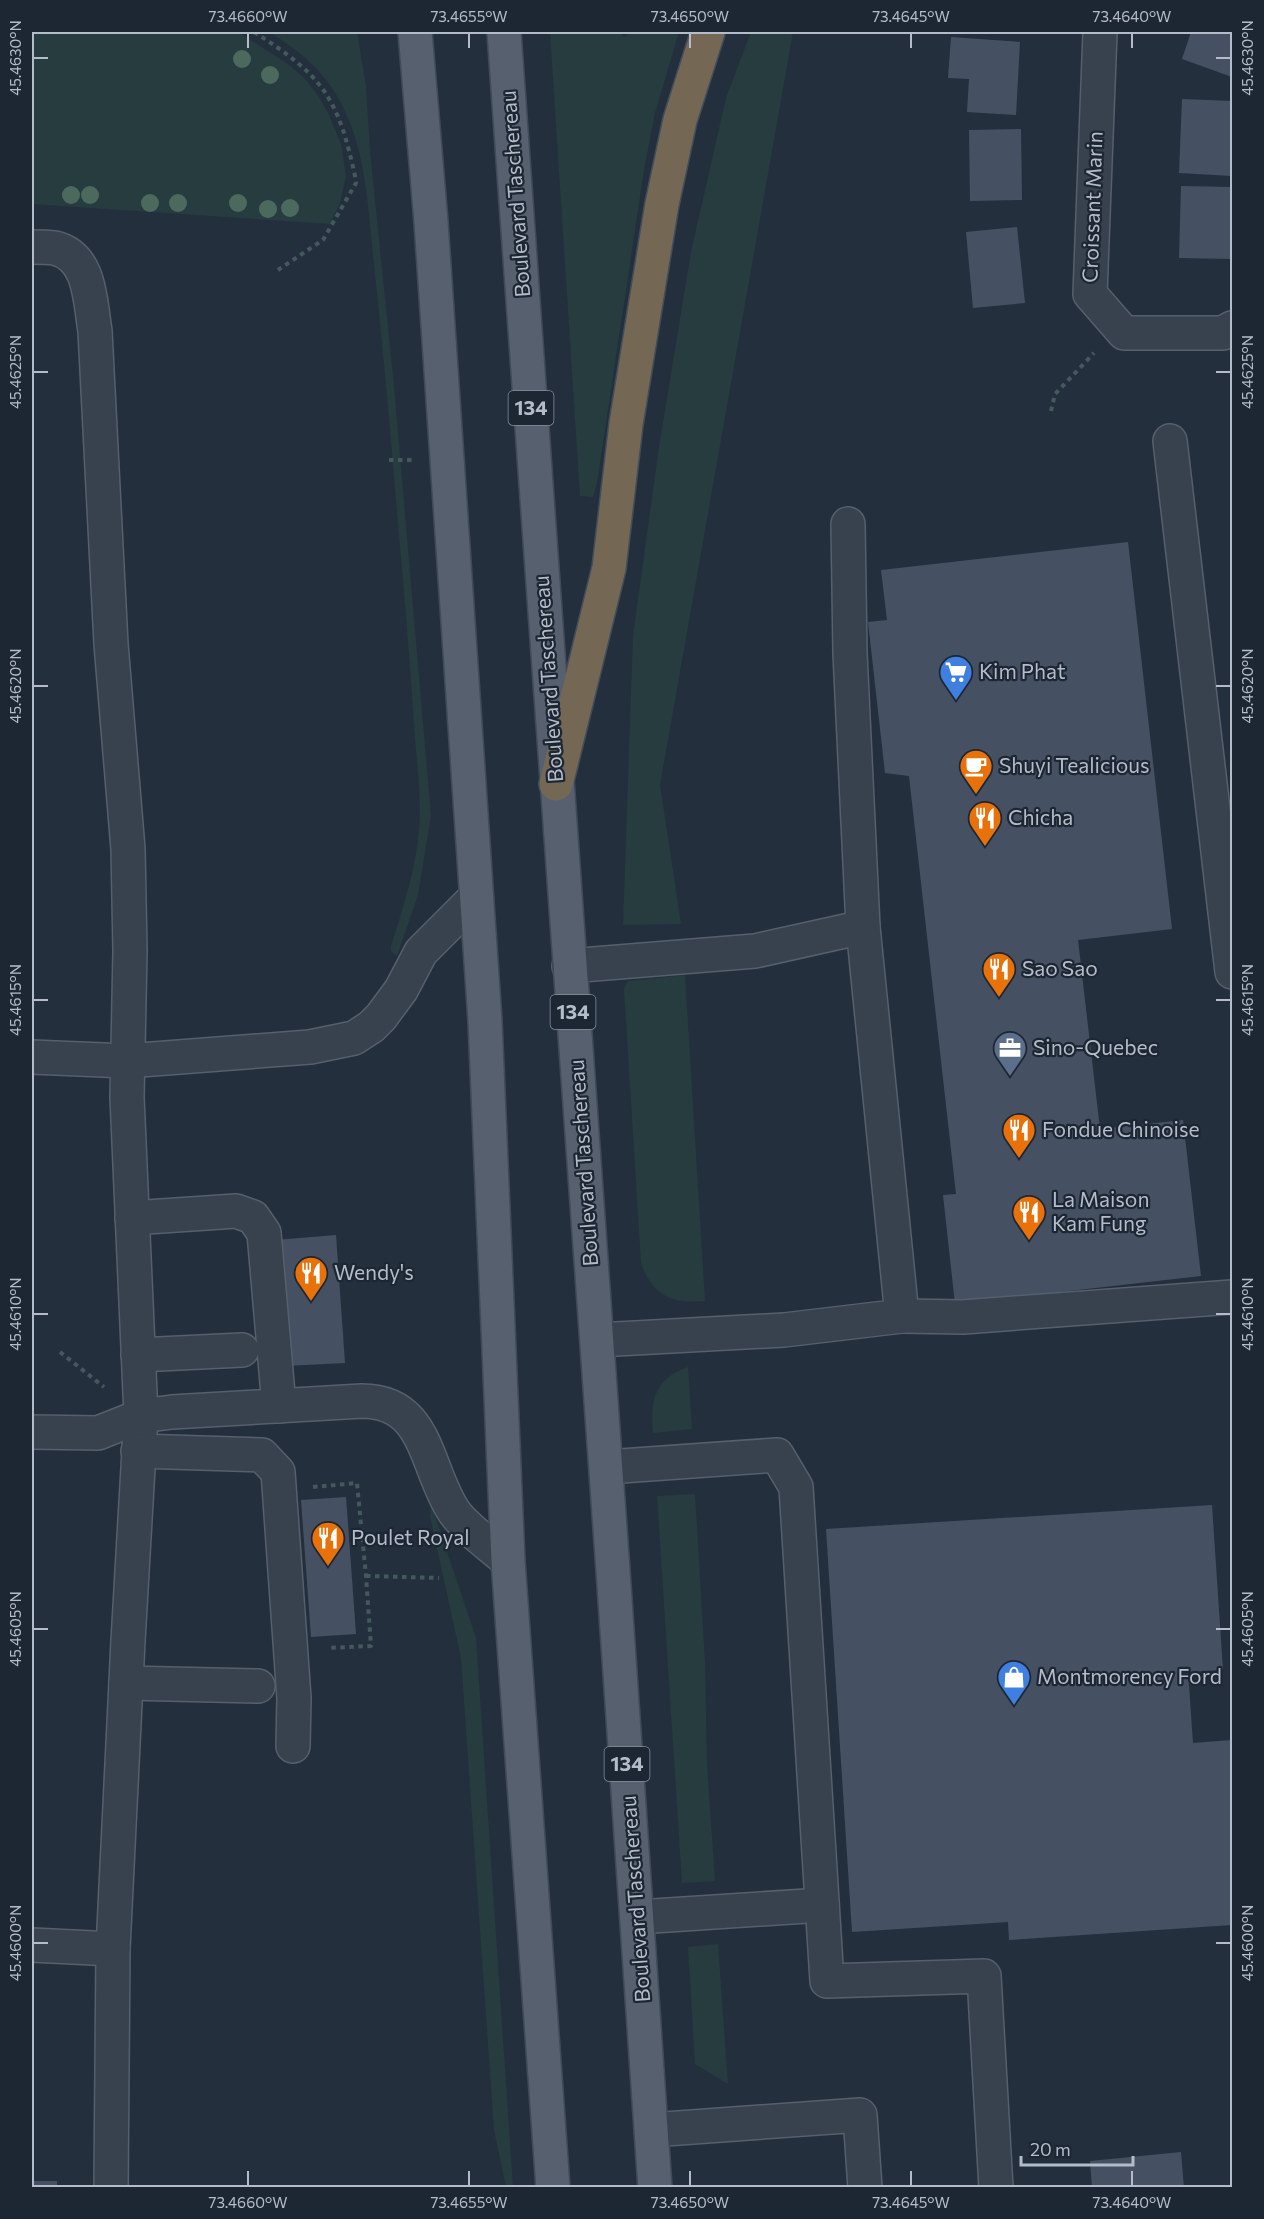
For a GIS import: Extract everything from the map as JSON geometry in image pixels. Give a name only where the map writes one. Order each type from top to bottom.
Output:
[{"type":"highway","points":[[556,784],[609,568],[626,424],[662,204],[680,120],[708,32]]},
{"type":"main road","points":[[415,32],[430,210],[489,1112],[507,1561],[553,2187]]},
{"type":"main road","name":"Boulevard Taschereau","points":[[504,32],[569,966],[607,1467],[655,2187]]},
{"type":"street","name":"Croissant Marin","points":[[1100,32],[1090,294],[1120,328]]},
{"type":"street","points":[[32,247],[56,249],[75,258],[87,279],[95,331],[111,645],[129,849],[130,951],[127,1060],[141,1416],[113,1948],[111,2187]]},
{"type":"street","points":[[1120,328],[1124,333],[1223,333],[1233,328]]},
{"type":"street","points":[[1170,441],[1233,972]]},
{"type":"street","points":[[849,524],[850,653],[863,927],[902,1316]]},
{"type":"street","points":[[32,1057],[127,1060],[310,1047],[354,1038],[381,1017],[401,990],[421,952],[475,898]]},
{"type":"street","points":[[569,966],[755,951],[863,927]]},
{"type":"street","points":[[132,1218],[236,1211],[253,1217],[264,1233],[279,1406]]},
{"type":"street","points":[[598,1340],[784,1329],[902,1316],[963,1317],[1233,1297]]},
{"type":"street","points":[[138,1355],[242,1350]]},
{"type":"street","points":[[32,1432],[98,1433],[141,1416],[172,1412],[370,1401],[392,1406],[408,1416],[419,1432],[439,1484],[454,1512],[507,1561]]},
{"type":"street","points":[[138,1451],[262,1455],[278,1472],[294,1698],[292,1746]]},
{"type":"street","points":[[607,1467],[777,1455],[796,1487],[827,1981],[984,1976],[996,2187]]},
{"type":"street","points":[[126,1683],[258,1686]]},
{"type":"street","points":[[638,1917],[822,1905]]},
{"type":"street","points":[[32,1946],[113,1948]]},
{"type":"street","points":[[651,2130],[860,2115],[865,2187]]},
{"type":"path","points":[[254,32],[294,59],[323,87],[345,131],[356,183],[323,240],[278,270]]},
{"type":"path","points":[[1051,411],[1055,394],[1120,328]]},
{"type":"path","points":[[60,1352],[141,1416]]},
{"type":"path","points":[[305,1487],[357,1484],[366,1576],[371,1646],[319,1649]]},
{"type":"path","points":[[366,1576],[438,1578]]},
{"type":"green space","points":[[32,32],[238,32],[288,64],[317,94],[341,144],[346,176],[340,203],[330,224],[32,204]]},
{"type":"green space","points":[[269,32],[357,32],[366,86],[431,816],[418,895],[397,956],[391,951],[391,946],[415,859],[420,816],[419,790],[390,433],[366,193],[356,140],[336,94],[318,70],[296,50]]},
{"type":"green space","points":[[550,32],[620,32],[624,37],[633,32],[679,32],[655,113],[644,170],[593,497],[580,496]]},
{"type":"green space","points":[[751,32],[793,32],[660,785],[681,924],[623,925],[633,636],[659,447],[691,252],[726,98]]},
{"type":"green space","points":[[685,975],[705,1301],[693,1302],[665,1296],[651,1283],[641,1263],[624,989],[628,981]]},
{"type":"green space","points":[[688,1367],[692,1429],[653,1433],[652,1411],[657,1392],[668,1378]]},
{"type":"green space","points":[[695,1494],[705,1662],[707,1764],[715,1881],[682,1883],[657,1496]]},
{"type":"green space","points":[[431,1504],[476,1638],[513,2187],[506,2187],[494,2130],[461,1658],[430,1516]]},
{"type":"green space","points":[[718,1944],[728,2084],[695,2064],[688,1947]]},
{"type":"building","points":[[1191,32],[1232,32],[1232,77],[1182,59]]},
{"type":"building","points":[[951,37],[1020,42],[1016,115],[967,112],[969,79],[948,78]]},
{"type":"building","points":[[1182,99],[1232,101],[1232,176],[1179,173]]},
{"type":"building","points":[[1021,129],[1022,200],[970,201],[969,130]]},
{"type":"building","points":[[1181,186],[1232,187],[1232,259],[1179,258]]},
{"type":"building","points":[[1017,227],[1025,303],[973,308],[966,232]]},
{"type":"building","points":[[1128,542],[1172,929],[1078,940],[1100,1129],[1183,1120],[1201,1276],[955,1304],[943,1195],[956,1194],[909,776],[885,773],[868,622],[887,620],[881,570]]},
{"type":"building","name":"Wendy's","points":[[336,1235],[345,1363],[285,1366],[276,1240]]},
{"type":"building","name":"Poulet Royal","points":[[346,1497],[356,1634],[311,1637],[301,1500]]},
{"type":"building","name":"Montmorency Ford","points":[[1212,1505],[1223,1670],[1188,1672],[1193,1743],[1232,1740],[1232,1925],[1009,1940],[1008,1922],[852,1932],[826,1529]]},
{"type":"building","points":[[1181,2152],[1184,2188],[1092,2188],[1090,2161]]},
{"type":"building","points":[[32,2181],[57,2181],[57,2188],[32,2188]]},
{"type":"place","name":"Kim Phat","points":[[956,701]]},
{"type":"place","name":"Shuyi Tealicious","points":[[976,795]]},
{"type":"place","name":"Chicha","points":[[985,847]]},
{"type":"place","name":"Sao Sao","points":[[999,998]]},
{"type":"place","name":"Sino-Quebec","points":[[1010,1077]]},
{"type":"place","name":"Fondue Chinoise","points":[[1019,1159]]},
{"type":"place","name":"La Maison Kam Fung","points":[[1029,1241]]},
{"type":"place","name":"Wendy's","points":[[311,1302]]},
{"type":"place","name":"Poulet Royal","points":[[328,1567]]},
{"type":"place","name":"Montmorency Ford","points":[[1014,1706]]}]
